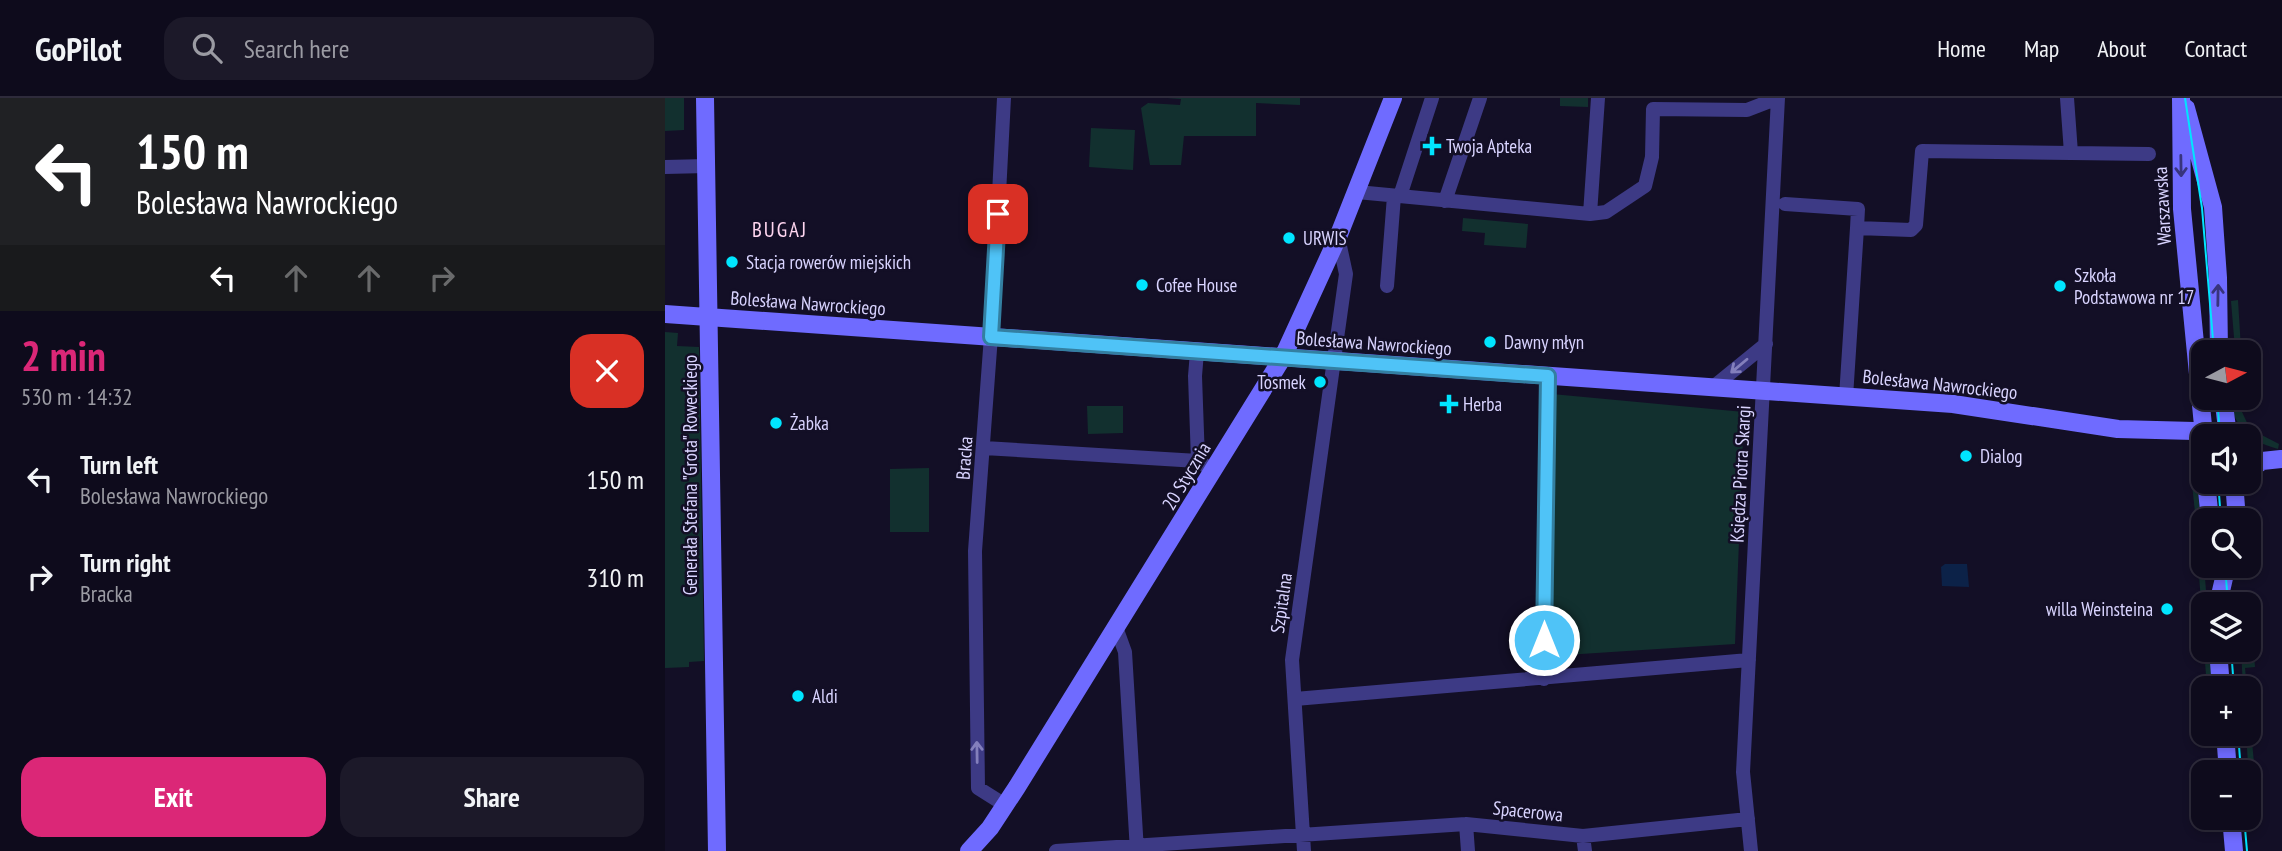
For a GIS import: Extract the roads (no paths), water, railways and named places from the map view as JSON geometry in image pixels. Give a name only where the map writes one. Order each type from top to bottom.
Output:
[{"type":"street","name":"Generała Stefana \"Grota\" Roweckiego","points":[[705,98],[717,851]]},
{"type":"street","name":"Bracka","points":[[1004,98],[984,448],[975,551],[978,788],[1005,805]]},
{"type":"street","name":"20 Stycznia","points":[[971,851],[1005,805],[1283,357],[1338,237],[1393,98]]},
{"type":"street","points":[[1387,286],[1397,196],[1432,98]]},
{"type":"street","points":[[1445,201],[1480,98]]},
{"type":"street","points":[[1590,214],[1598,98]]},
{"type":"street","points":[[1357,192],[1590,214],[1605,212],[1644,186],[1652,157],[1653,109],[1712,104],[1747,110],[1778,98]]},
{"type":"street","name":"Księdza Piotra Skargi","points":[[1751,851],[1743,772],[1778,98]]},
{"type":"street","points":[[2067,98],[2071,153]]},
{"type":"street","name":"Warszawska","points":[[2183,98],[2213,211],[2219,340]]},
{"type":"street","name":"Warszawska","points":[[2183,98],[2182,209],[2206,424]]},
{"type":"street","points":[[1857,228],[1915,228],[1922,151],[2149,154]]},
{"type":"street","points":[[665,167],[707,166]]},
{"type":"street","points":[[1785,204],[1858,209],[1846,397]]},
{"type":"street","name":"Szpitalna","points":[[1304,851],[1292,660],[1346,274],[1338,237]]},
{"type":"street","name":"Bolesława Nawrockiego","points":[[665,314],[1953,404],[2130,430],[2191,433]]},
{"type":"street","points":[[1712,388],[1766,344]]},
{"type":"street","points":[[1197,352],[1195,376],[1198,461]]},
{"type":"street","points":[[1544,679],[1548,376]]},
{"type":"street","points":[[984,448],[1198,461],[1214,471]]},
{"type":"street","points":[[2261,454],[2281,459]]},
{"type":"street","points":[[2261,462],[2281,459]]},
{"type":"street","points":[[2235,494],[2236,508]]},
{"type":"street","points":[[2236,501],[2238,494]]},
{"type":"street","points":[[1116,627],[1125,652],[1137,848]]},
{"type":"street","points":[[1294,699],[1749,660]]},
{"type":"street","name":"Spacerowa","points":[[1056,851],[1137,848],[1466,824],[1583,836],[1748,819]]},
{"type":"street","points":[[1466,824],[1468,851]]},
{"type":"street","points":[[2232,830],[2234,851]]},
{"type":"street","points":[[1583,836],[1585,851]]},
{"type":"water","points":[[1945,564],[1967,564],[1969,587],[1942,586],[1941,567]]},
{"type":"tram line","points":[[2185,98],[2202,208],[2213,340]]},
{"type":"tram line","points":[[2218,410],[2219,424]]},
{"type":"tram line","points":[[2219,494],[2220,508]]},
{"type":"tram line","points":[[2226,578],[2227,592]]},
{"type":"tram line","points":[[2232,662],[2233,676]]},
{"type":"tram line","points":[[2239,746],[2240,760]]},
{"type":"tram line","points":[[2245,830],[2247,851]]},
{"type":"place","name":"Twoja Apteka","points":[[1432,146]]},
{"type":"place","name":"URWIS","points":[[1289,238]]},
{"type":"place","name":"Stacja rowerów miejskich","points":[[732,262]]},
{"type":"place","name":"Cofee House","points":[[1142,285]]},
{"type":"place","name":"Szkoła Podstawowa nr 17","points":[[2060,286]]},
{"type":"place","name":"Dawny młyn","points":[[1490,342]]},
{"type":"place","name":"Tosmek","points":[[1320,382]]},
{"type":"place","name":"Herba","points":[[1449,404]]},
{"type":"place","name":"Żabka","points":[[776,423]]},
{"type":"place","name":"Dialog","points":[[1966,456]]},
{"type":"place","name":"willa Weinsteina","points":[[2167,609]]},
{"type":"place","name":"Aldi","points":[[798,696]]},
{"type":"district","name":"BUGAJ","points":[[780,229]]}]
